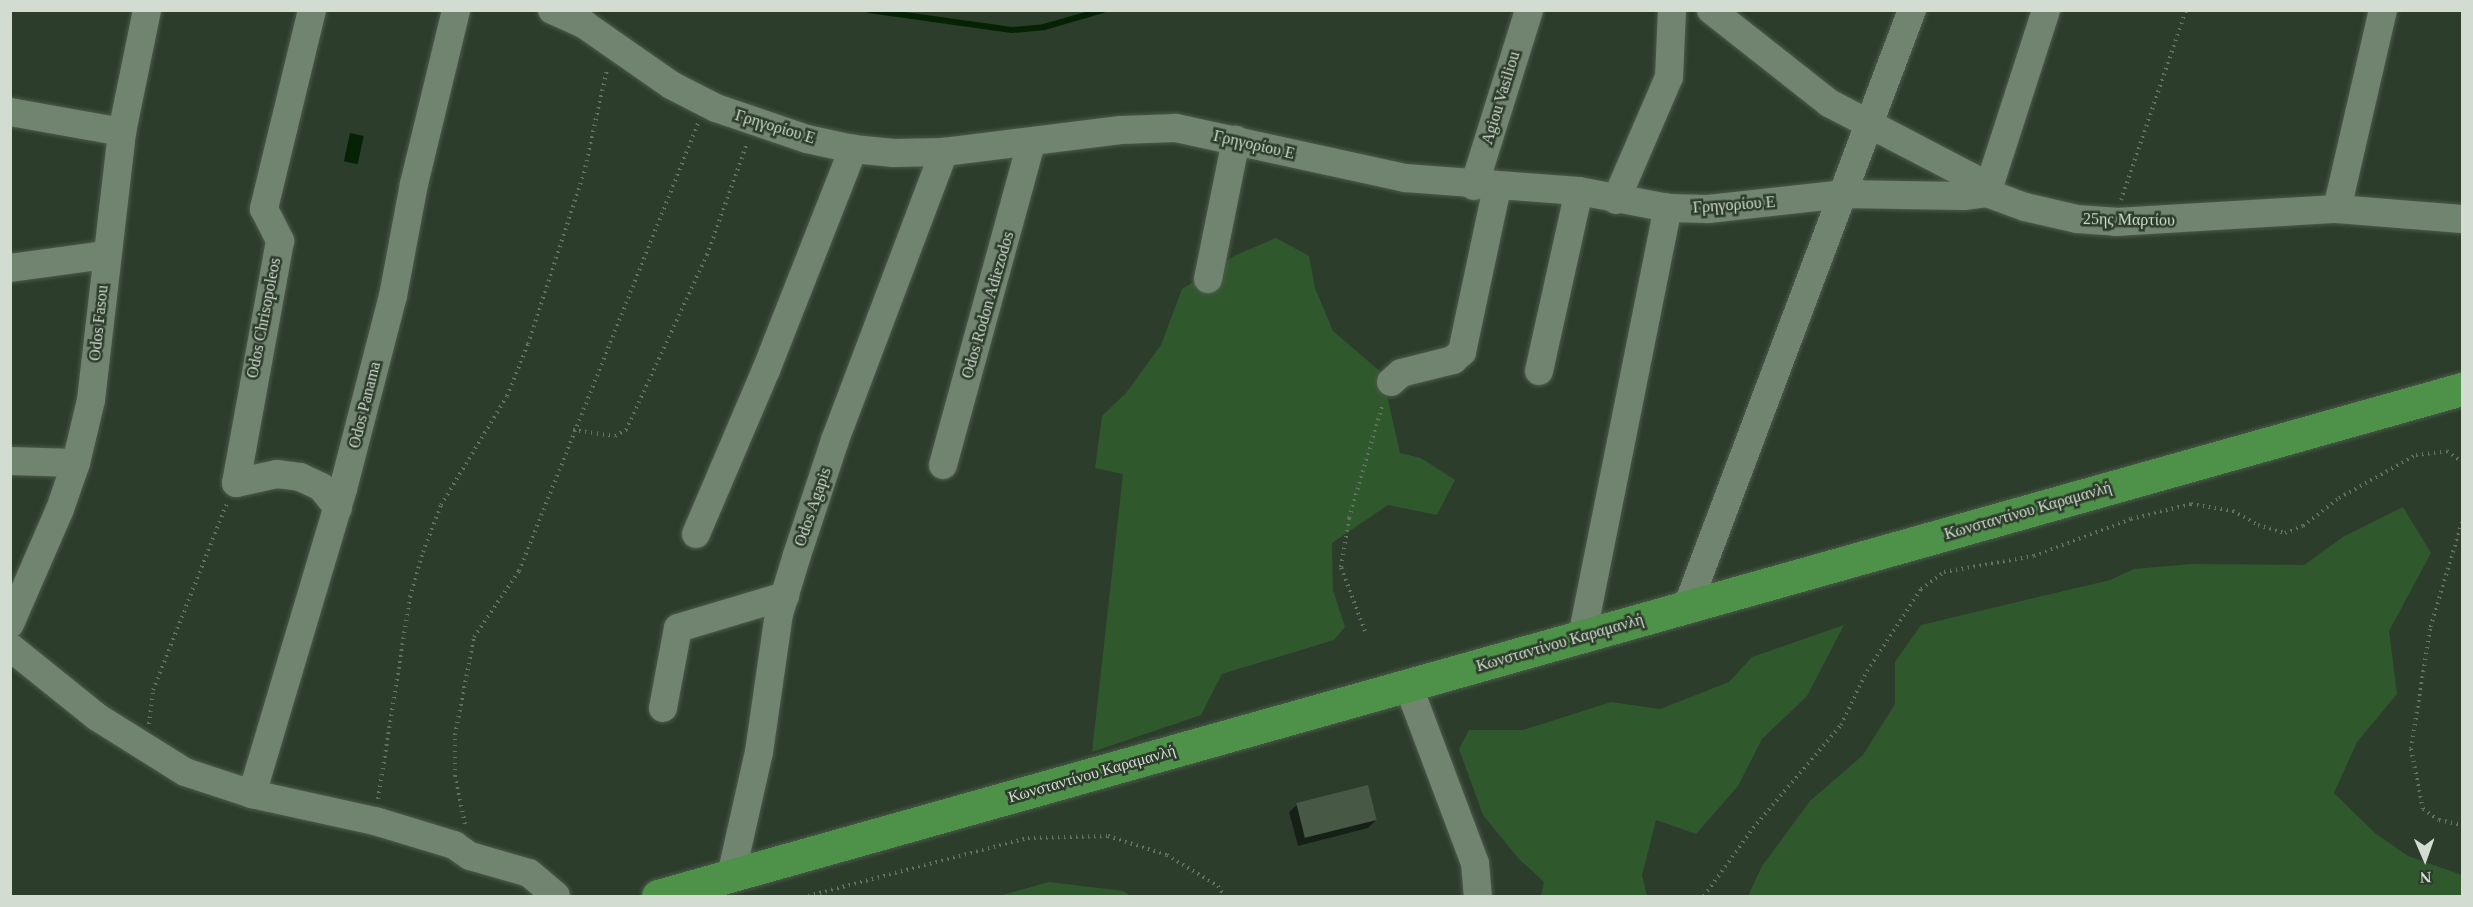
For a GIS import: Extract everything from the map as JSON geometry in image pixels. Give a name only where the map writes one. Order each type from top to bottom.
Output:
[{"type":"main road","name":"Κωνσταντίνου Καραμανλή","points":[[658,897],[2463,389]]},
{"type":"street","name":"Odos Fasou","points":[[10,624],[76,463],[91,400],[105,255],[122,132],[147,10]]},
{"type":"street","name":"Odos Chrisopoleos","points":[[236,483],[280,241],[264,209],[312,10]]},
{"type":"street","name":"Odos Panama","points":[[252,794],[338,508],[393,296],[414,184],[456,10]]},
{"type":"street","name":"Γρηγορίου Ε","points":[[552,10],[613,42],[671,85],[706,104],[755,122],[853,149],[894,153],[944,152],[1121,130],[1176,128],[1405,178],[1486,187],[1579,191],[1616,200],[1668,208],[1708,209],[1843,194],[1964,196],[1987,192]]},
{"type":"street","name":"Agiou Vasiliou","points":[[1391,382],[1401,373],[1453,360],[1462,352],[1486,187],[1529,10]]},
{"type":"street","points":[[1616,200],[1669,77],[1672,10]]},
{"type":"street","name":"25ης Μαρτίου","points":[[1711,10],[1783,70],[1869,127],[1971,177],[1987,192],[2046,212],[2116,222],[2337,209],[2463,219]]},
{"type":"street","points":[[1687,608],[1912,10]]},
{"type":"street","points":[[1987,192],[2046,10]]},
{"type":"street","points":[[2337,209],[2384,10]]},
{"type":"street","points":[[10,112],[122,132]]},
{"type":"street","points":[[1208,279],[1236,140]]},
{"type":"street","name":"Odos Rodon Adiezodos","points":[[942,465],[1031,143]]},
{"type":"street","points":[[696,534],[766,370],[853,149]]},
{"type":"street","name":"Odos Agapis","points":[[731,876],[759,752],[785,596],[835,440],[944,152]]},
{"type":"street","points":[[1539,371],[1579,191]]},
{"type":"street","points":[[1582,637],[1668,208]]},
{"type":"street","points":[[10,268],[105,255]]},
{"type":"street","points":[[10,461],[76,463]]},
{"type":"street","points":[[236,483],[277,474],[300,477],[321,487],[338,508]]},
{"type":"street","points":[[663,708],[678,628],[785,596]]},
{"type":"street","points":[[10,647],[97,717],[185,772],[252,794],[375,821],[454,846],[471,856],[529,873],[556,897]]},
{"type":"street","points":[[1408,685],[1474,863],[1478,897]]},
{"type":"path","points":[[2116,222],[2126,181],[2186,10]]},
{"type":"path","points":[[375,821],[410,597],[423,552],[441,505],[507,396],[528,344],[584,173],[613,42]]},
{"type":"path","points":[[471,856],[454,754],[474,637],[519,571],[573,430],[642,268],[706,104]]},
{"type":"path","points":[[573,430],[615,436],[626,430],[707,255],[755,122]]},
{"type":"path","points":[[1365,631],[1341,567],[1349,518],[1391,382]]},
{"type":"path","points":[[1704,897],[1753,828],[1841,725],[1867,671],[1921,589],[1944,572],[2034,556],[2131,519],[2191,504],[2233,511],[2258,525],[2285,533],[2303,526],[2339,498],[2416,455],[2448,451],[2463,462]]},
{"type":"path","points":[[147,748],[153,690],[204,555],[236,483]]},
{"type":"path","points":[[2463,522],[2430,629],[2411,749],[2423,809],[2439,820],[2463,825]]},
{"type":"path","points":[[808,897],[1028,838],[1108,836],[1167,855],[1218,886],[1224,897]]},
{"type":"shaded area","points":[[350,133],[364,136],[358,164],[344,161]]},
{"type":"shaded area","points":[[1276,238],[1309,256],[1315,288],[1333,331],[1382,373],[1400,453],[1421,458],[1455,480],[1437,515],[1388,505],[1332,543],[1333,590],[1345,627],[1334,640],[1222,674],[1201,715],[1092,752],[1123,474],[1095,468],[1102,416],[1126,393],[1161,345],[1182,289],[1236,255]]},
{"type":"shaded area","points":[[2403,507],[2431,553],[2389,631],[2397,694],[2357,742],[2334,793],[2375,833],[2408,856],[2462,875],[2462,896],[1748,896],[1762,866],[1810,801],[1863,755],[1895,704],[1895,662],[1921,625],[2110,580],[2134,569],[2192,564],[2304,565],[2343,537]]},
{"type":"shaded area","points":[[1844,625],[1807,696],[1762,739],[1738,786],[1696,834],[1656,820],[1642,875],[1647,896],[1541,896],[1544,882],[1518,858],[1483,815],[1459,749],[1469,730],[1523,730],[1611,702],[1660,709],[1729,682],[1752,657]]},
{"type":"shaded area","points":[[1049,882],[1123,891],[1131,896],[999,896]]},
{"type":"building","points":[[1368,785],[1377,820],[1305,838],[1296,803]]},
{"type":"waterway","points":[[869,10],[1012,30],[1044,27],[1103,10]]}]
